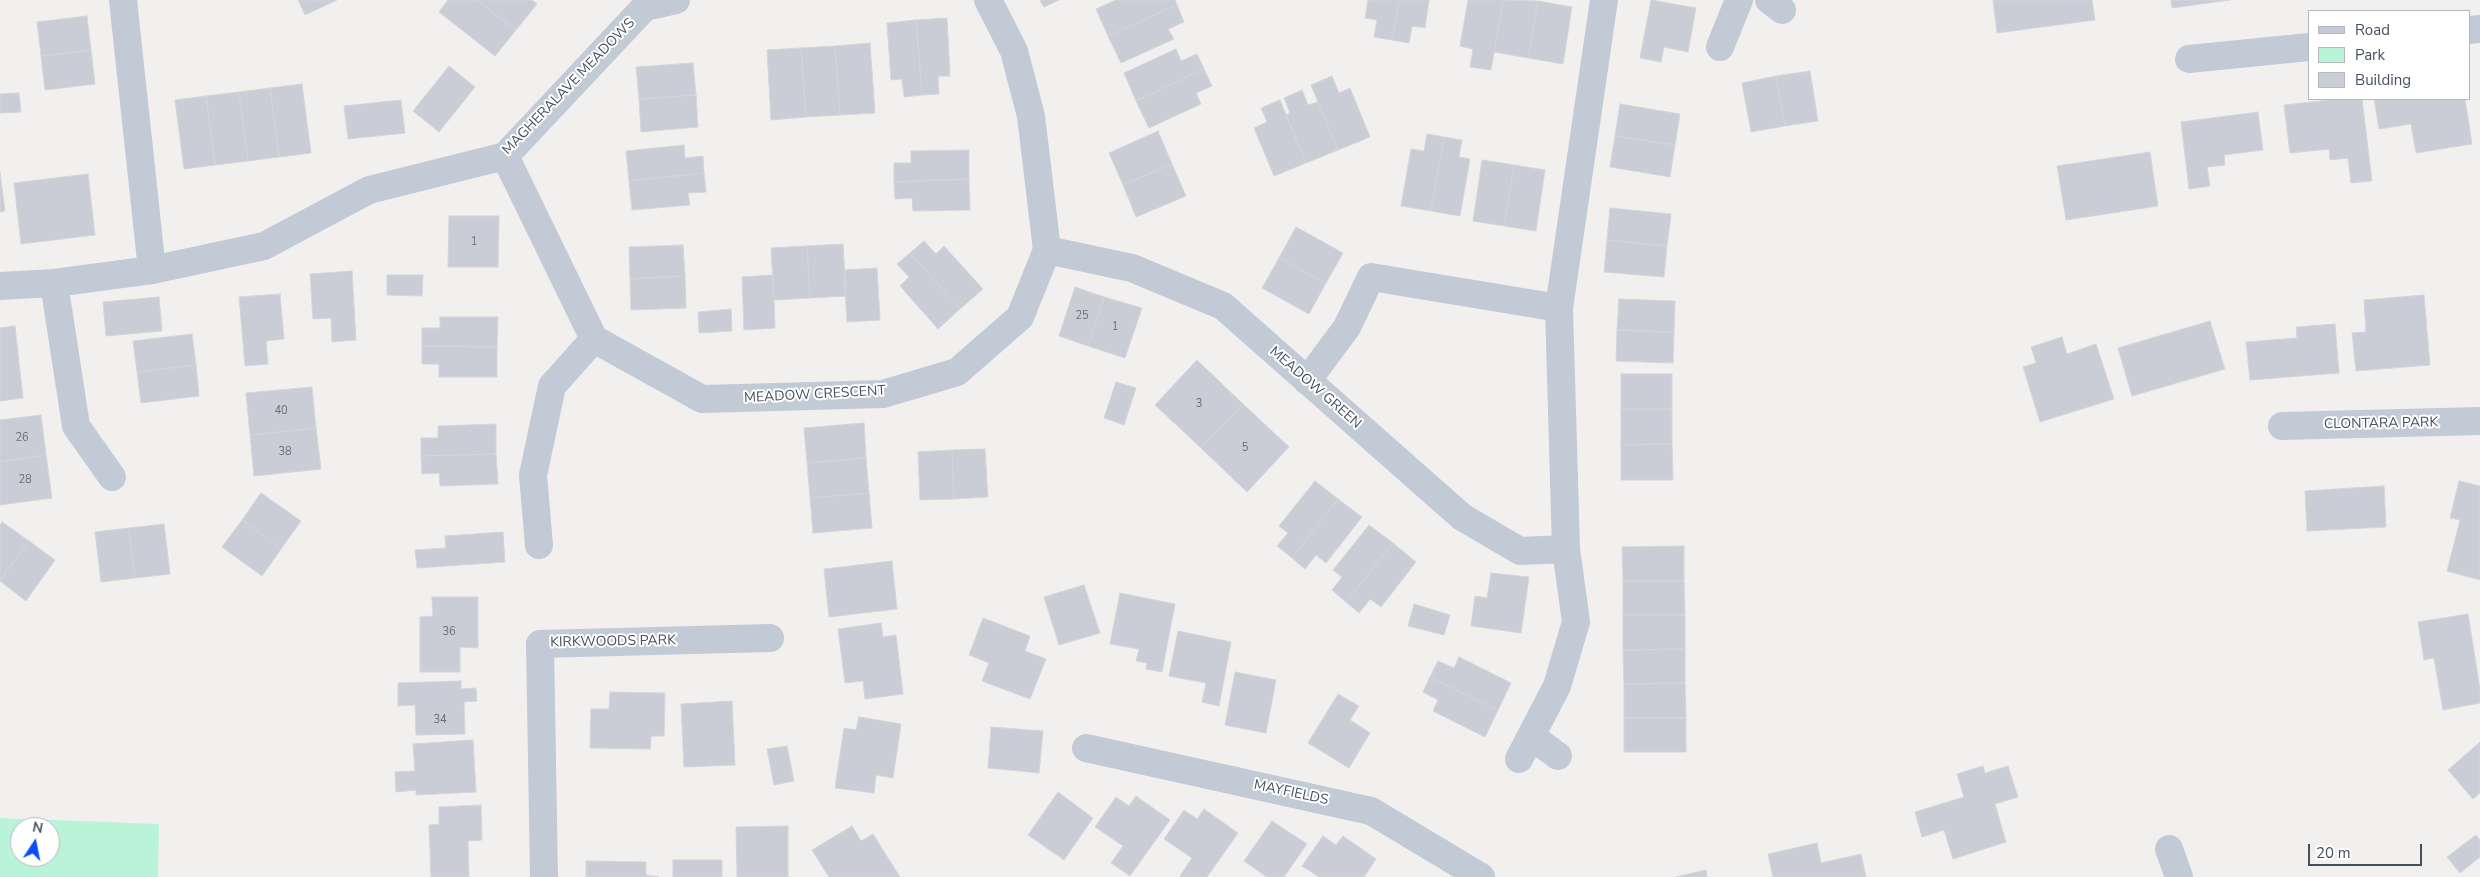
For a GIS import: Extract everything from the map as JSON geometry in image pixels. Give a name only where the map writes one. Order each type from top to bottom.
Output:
[{"type":"street","points":[[123,0],[152,270]]},
{"type":"street","name":"MAGHERALAVE MEADOWS","points":[[0,286],[54,283],[152,270],[264,246],[369,190],[505,156],[644,3],[676,0]]},
{"type":"street","name":"MEADOW CRESCENT","points":[[594,339],[702,399],[884,394],[957,372],[1020,317],[1047,250],[1031,116],[1014,51],[988,0]]},
{"type":"street","points":[[1558,756],[1525,747],[1557,686],[1576,622],[1566,549],[1559,308],[1604,0]]},
{"type":"street","points":[[1720,48],[1739,0]]},
{"type":"street","points":[[2188,59],[2308,46]]},
{"type":"street","points":[[505,156],[594,339],[552,386],[533,475],[539,545]]},
{"type":"street","name":"MEADOW GREEN","points":[[1047,250],[1132,268],[1223,306],[1462,517],[1520,551],[1566,549]]},
{"type":"street","points":[[1307,381],[1347,326],[1370,277],[1559,308]]},
{"type":"street","points":[[54,283],[76,426],[112,477]]},
{"type":"street","name":"CLONTARA PARK","points":[[2282,426],[2480,421]]},
{"type":"street","name":"KIRKWOODS PARK","points":[[544,877],[540,644],[770,638]]},
{"type":"street","name":"MAYFIELDS","points":[[1086,748],[1371,811],[1481,877]]},
{"type":"street","points":[[2169,849],[2179,877]]},
{"type":"green space","points":[[0,818],[10,818],[10,867],[60,867],[60,820],[159,824],[158,877],[0,877]]},
{"type":"building","points":[[298,0],[337,0],[305,15]]},
{"type":"building","points":[[448,0],[477,0],[516,30],[495,56],[439,12]]},
{"type":"building","points":[[477,0],[532,0],[537,4],[516,30]]},
{"type":"building","points":[[1040,0],[1059,0],[1044,7]]},
{"type":"building","points":[[1116,0],[1175,0],[1177,5],[1108,36],[1096,9]]},
{"type":"building","points":[[1368,0],[1399,0],[1392,40],[1374,37],[1377,20],[1365,18]]},
{"type":"building","points":[[1399,0],[1429,0],[1425,28],[1412,26],[1409,43],[1392,40]]},
{"type":"building","points":[[1468,0],[1503,0],[1491,70],[1470,67],[1473,49],[1460,46]]},
{"type":"building","points":[[1503,0],[1538,1],[1528,58],[1494,52]]},
{"type":"building","points":[[1651,0],[1696,8],[1688,52],[1664,47],[1661,62],[1640,58]]},
{"type":"building","points":[[1993,0],[2092,0],[2095,20],[1997,33]]},
{"type":"building","points":[[2171,0],[2230,0],[2172,8]]},
{"type":"building","points":[[1538,1],[1572,7],[1563,64],[1528,58]]},
{"type":"building","points":[[1177,5],[1184,22],[1168,29],[1174,39],[1121,63],[1108,36]]},
{"type":"building","points":[[87,16],[91,50],[41,56],[37,22]]},
{"type":"building","points":[[947,18],[950,76],[938,76],[939,94],[922,95],[916,20]]},
{"type":"building","points":[[916,20],[922,95],[904,97],[902,79],[891,80],[887,23]]},
{"type":"building","points":[[870,43],[875,113],[840,115],[835,46]]},
{"type":"building","points":[[835,46],[840,115],[806,117],[801,48]]},
{"type":"building","points":[[801,48],[806,117],[771,120],[767,50]]},
{"type":"building","points":[[1176,49],[1181,61],[1197,54],[1204,69],[1136,101],[1124,73]]},
{"type":"building","points":[[91,50],[95,84],[45,90],[41,56]]},
{"type":"building","points":[[693,63],[696,95],[639,99],[636,67]]},
{"type":"building","points":[[449,66],[475,87],[439,132],[413,111]]},
{"type":"building","points":[[1204,69],[1212,86],[1196,93],[1201,104],[1149,128],[1136,101]]},
{"type":"building","points":[[1810,71],[1818,121],[1785,126],[1776,76]]},
{"type":"building","points":[[1332,76],[1339,93],[1350,88],[1370,137],[1338,150],[1311,85]]},
{"type":"building","points":[[1776,76],[1785,126],[1751,132],[1742,83]]},
{"type":"building","points":[[302,84],[311,153],[279,157],[270,88]]},
{"type":"building","points":[[270,88],[279,157],[248,161],[239,92]]},
{"type":"building","points":[[1302,90],[1308,105],[1318,102],[1338,150],[1306,163],[1286,115],[1290,113],[1284,98]]},
{"type":"building","points":[[239,92],[248,161],[215,165],[206,96]]},
{"type":"building","points":[[19,93],[21,112],[0,113],[0,94]]},
{"type":"building","points":[[696,95],[698,127],[641,132],[639,99]]},
{"type":"building","points":[[206,96],[215,165],[184,169],[175,100]]},
{"type":"building","points":[[401,100],[405,133],[348,139],[344,106]]},
{"type":"building","points":[[1280,100],[1306,163],[1274,176],[1254,128],[1267,122],[1261,108]]},
{"type":"building","points":[[2330,100],[2362,100],[2372,181],[2351,183],[2348,158],[2330,160],[2329,149],[2290,153],[2284,105]]},
{"type":"building","points":[[2374,100],[2465,100],[2472,144],[2416,153],[2411,124],[2379,129]]},
{"type":"building","points":[[1620,104],[1680,114],[1675,145],[1615,136]]},
{"type":"building","points":[[2258,112],[2263,150],[2224,155],[2225,165],[2207,167],[2210,186],[2189,189],[2181,122]]},
{"type":"building","points":[[1158,131],[1172,164],[1123,185],[1109,153]]},
{"type":"building","points":[[1427,134],[1444,137],[1431,211],[1401,206],[1411,149],[1424,151]]},
{"type":"building","points":[[1615,136],[1675,145],[1670,177],[1610,167]]},
{"type":"building","points":[[1444,137],[1462,140],[1459,157],[1470,159],[1460,216],[1431,211]]},
{"type":"building","points":[[684,145],[685,158],[703,156],[704,173],[629,181],[626,151]]},
{"type":"building","points":[[969,150],[969,179],[894,182],[894,163],[911,163],[911,151]]},
{"type":"building","points":[[2150,152],[2158,206],[2066,220],[2057,166]]},
{"type":"building","points":[[1482,160],[1514,165],[1504,226],[1473,221]]},
{"type":"building","points":[[1172,164],[1186,196],[1136,217],[1123,185]]},
{"type":"building","points":[[1514,165],[1545,170],[1536,231],[1504,226]]},
{"type":"building","points":[[0,173],[5,211],[0,212]]},
{"type":"building","points":[[704,173],[706,192],[688,193],[690,205],[632,210],[629,181]]},
{"type":"building","points":[[88,174],[95,235],[21,244],[14,183]]},
{"type":"building","points":[[969,179],[970,210],[913,211],[912,198],[895,199],[894,182]]},
{"type":"building","points":[[1610,208],[1671,214],[1667,246],[1607,240]]},
{"type":"building","points":[[449,216],[499,216],[498,267],[448,267]]},
{"type":"building","points":[[1296,227],[1343,253],[1326,283],[1279,258]]},
{"type":"building","points":[[1607,240],[1667,246],[1664,277],[1604,272]]},
{"type":"building","points":[[924,241],[936,254],[944,246],[983,289],[960,309],[910,253]]},
{"type":"building","points":[[843,244],[846,296],[810,298],[807,246]]},
{"type":"building","points":[[683,245],[685,276],[630,279],[629,247]]},
{"type":"building","points":[[807,246],[810,298],[774,300],[771,248]]},
{"type":"building","points":[[910,253],[960,309],[938,329],[900,286],[909,277],[897,264]]},
{"type":"building","points":[[1279,258],[1326,283],[1309,314],[1262,288]]},
{"type":"building","points":[[877,268],[880,320],[847,322],[844,270]]},
{"type":"building","points":[[352,271],[356,340],[332,342],[331,318],[313,319],[310,274]]},
{"type":"building","points":[[387,275],[423,275],[422,296],[387,295]]},
{"type":"building","points":[[773,275],[775,328],[744,330],[742,277]]},
{"type":"building","points":[[685,276],[686,308],[631,310],[630,279]]},
{"type":"building","points":[[1075,287],[1104,297],[1088,346],[1059,336]]},
{"type":"building","points":[[280,294],[284,339],[266,341],[268,364],[245,366],[239,297]]},
{"type":"building","points":[[2424,295],[2430,365],[2356,371],[2352,333],[2366,332],[2364,300]]},
{"type":"building","points":[[159,297],[162,331],[106,336],[103,302]]},
{"type":"building","points":[[1104,297],[1142,308],[1125,358],[1088,346]]},
{"type":"building","points":[[1619,299],[1675,301],[1674,332],[1617,330]]},
{"type":"building","points":[[731,309],[732,331],[699,333],[698,312]]},
{"type":"building","points":[[440,317],[498,317],[497,347],[422,346],[422,328],[440,328]]},
{"type":"building","points":[[2210,321],[2225,369],[2132,396],[2118,348]]},
{"type":"building","points":[[2335,324],[2339,373],[2250,380],[2246,342],[2297,338],[2296,327]]},
{"type":"building","points":[[15,326],[23,398],[0,401],[0,328]]},
{"type":"building","points":[[1617,330],[1674,332],[1673,363],[1616,361]]},
{"type":"building","points":[[192,334],[196,365],[137,372],[133,341]]},
{"type":"building","points":[[2062,337],[2067,354],[2096,344],[2114,399],[2040,422],[2023,367],[2036,363],[2031,347]]},
{"type":"building","points":[[422,346],[497,347],[497,377],[439,377],[439,364],[422,364]]},
{"type":"building","points":[[1197,360],[1243,404],[1201,448],[1155,405]]},
{"type":"building","points":[[196,365],[199,396],[141,403],[137,372]]},
{"type":"building","points":[[1621,374],[1672,374],[1672,409],[1621,409]]},
{"type":"building","points":[[1116,382],[1136,388],[1124,425],[1104,418]]},
{"type":"building","points":[[312,387],[316,428],[250,435],[246,393]]},
{"type":"building","points":[[1243,404],[1289,447],[1247,492],[1201,448]]},
{"type":"building","points":[[1621,409],[1672,409],[1672,444],[1621,445]]},
{"type":"building","points":[[41,415],[46,455],[0,462],[0,420]]},
{"type":"building","points":[[864,423],[866,458],[807,463],[804,428]]},
{"type":"building","points":[[496,424],[496,454],[421,456],[421,438],[438,438],[438,426]]},
{"type":"building","points":[[316,428],[321,469],[254,476],[250,435]]},
{"type":"building","points":[[1672,444],[1673,480],[1621,480],[1621,445]]},
{"type":"building","points":[[985,449],[988,497],[954,499],[952,450]]},
{"type":"building","points":[[952,450],[954,499],[920,500],[918,452]]},
{"type":"building","points":[[496,454],[498,484],[440,486],[439,473],[422,474],[421,456]]},
{"type":"building","points":[[46,455],[52,498],[0,505],[0,462]]},
{"type":"building","points":[[866,458],[869,493],[810,498],[807,463]]},
{"type":"building","points":[[1315,481],[1338,499],[1292,558],[1277,546],[1288,533],[1279,526]]},
{"type":"building","points":[[2459,481],[2480,486],[2480,580],[2447,571],[2460,520],[2450,518]]},
{"type":"building","points":[[2384,486],[2386,527],[2307,531],[2305,491]]},
{"type":"building","points":[[261,493],[301,521],[281,549],[242,520]]},
{"type":"building","points":[[869,493],[872,528],[813,533],[810,498]]},
{"type":"building","points":[[1338,499],[1362,517],[1326,563],[1316,555],[1305,569],[1292,558]]},
{"type":"building","points":[[242,520],[281,549],[262,576],[222,547]]},
{"type":"building","points":[[2,522],[29,541],[0,581],[0,525]]},
{"type":"building","points":[[164,524],[170,574],[135,578],[129,528]]},
{"type":"building","points":[[1369,525],[1393,543],[1346,602],[1332,590],[1342,577],[1333,570]]},
{"type":"building","points":[[129,528],[135,578],[101,582],[95,532]]},
{"type":"building","points":[[503,532],[505,562],[417,568],[415,550],[446,548],[445,536]]},
{"type":"building","points":[[29,541],[55,560],[26,601],[0,581]]},
{"type":"building","points":[[1393,543],[1416,562],[1381,607],[1370,599],[1359,613],[1346,602]]},
{"type":"building","points":[[1684,546],[1684,581],[1623,581],[1622,547]]},
{"type":"building","points":[[892,561],[897,609],[829,617],[824,569]]},
{"type":"building","points":[[1491,573],[1529,577],[1521,633],[1471,626],[1475,596],[1487,598]]},
{"type":"building","points":[[1623,581],[1684,581],[1685,615],[1623,615]]},
{"type":"building","points":[[1084,585],[1100,633],[1059,645],[1044,597]]},
{"type":"building","points":[[1120,593],[1175,604],[1162,672],[1146,669],[1147,663],[1136,661],[1139,649],[1110,644]]},
{"type":"building","points":[[432,597],[478,597],[478,648],[460,647],[460,672],[420,672],[420,617],[433,616]]},
{"type":"building","points":[[1414,604],[1450,615],[1444,635],[1408,626]]},
{"type":"building","points":[[2468,614],[2480,689],[2480,703],[2443,710],[2434,658],[2424,660],[2418,622]]},
{"type":"building","points":[[1623,615],[1685,615],[1685,649],[1623,650]]},
{"type":"building","points":[[983,618],[1030,636],[1025,651],[1046,659],[1030,699],[982,681],[989,663],[969,655]]},
{"type":"building","points":[[881,623],[883,637],[896,635],[903,694],[865,699],[863,681],[845,683],[838,629]]},
{"type":"building","points":[[1178,631],[1231,642],[1219,706],[1202,702],[1206,683],[1169,676]]},
{"type":"building","points":[[1685,649],[1685,683],[1624,684],[1623,650]]},
{"type":"building","points":[[1459,657],[1511,683],[1498,710],[1430,677],[1438,661],[1454,668]]},
{"type":"building","points":[[1235,672],[1276,680],[1266,733],[1225,725]]},
{"type":"building","points":[[1430,677],[1498,710],[1485,737],[1433,711],[1438,700],[1423,692]]},
{"type":"building","points":[[461,681],[461,689],[476,688],[477,701],[464,702],[465,734],[416,735],[415,705],[398,706],[398,683]]},
{"type":"building","points":[[1685,683],[1686,718],[1624,718],[1624,684]]},
{"type":"building","points":[[610,692],[665,693],[664,736],[651,736],[650,749],[590,748],[591,709],[609,709]]},
{"type":"building","points":[[1338,694],[1359,706],[1350,720],[1370,733],[1349,768],[1308,743]]},
{"type":"building","points":[[732,701],[735,765],[684,767],[681,704]]},
{"type":"building","points":[[859,717],[901,724],[893,778],[876,775],[874,793],[835,788],[844,728],[856,730]]},
{"type":"building","points":[[1624,718],[1686,718],[1686,752],[1624,752]]},
{"type":"building","points":[[991,727],[1043,731],[1039,773],[988,768]]},
{"type":"building","points":[[473,740],[476,792],[416,795],[416,790],[396,792],[395,772],[415,771],[413,744]]},
{"type":"building","points":[[2480,742],[2480,793],[2473,799],[2448,770]]},
{"type":"building","points":[[787,746],[794,781],[774,785],[767,749]]},
{"type":"building","points":[[1983,766],[1985,773],[2008,766],[2018,797],[1995,804],[2006,842],[1953,859],[1944,830],[1922,837],[1915,812],[1964,797],[1957,774]]},
{"type":"building","points":[[1058,792],[1093,818],[1064,860],[1028,835]]},
{"type":"building","points":[[1136,796],[1170,820],[1130,876],[1111,863],[1123,846],[1095,827],[1116,797],[1129,806]]},
{"type":"building","points":[[481,805],[482,840],[468,841],[469,877],[431,877],[429,825],[439,824],[439,807]]},
{"type":"building","points":[[1204,809],[1238,833],[1207,877],[1181,877],[1192,858],[1164,839],[1184,810],[1197,819]]},
{"type":"building","points":[[1272,821],[1307,844],[1284,877],[1267,877],[1244,861]]},
{"type":"building","points":[[788,826],[788,877],[737,877],[736,827]]},
{"type":"building","points":[[852,826],[861,841],[873,834],[900,877],[829,877],[812,850]]},
{"type":"building","points":[[2476,835],[2480,840],[2480,857],[2460,873],[2447,857]]},
{"type":"building","points":[[1323,836],[1336,845],[1343,836],[1376,859],[1364,877],[1319,877],[1302,866]]},
{"type":"building","points":[[1817,843],[1821,863],[1861,854],[1866,877],[1773,877],[1768,854]]},
{"type":"building","points":[[673,860],[722,860],[722,877],[673,877]]},
{"type":"building","points":[[586,861],[646,862],[646,875],[659,877],[586,877]]},
{"type":"building","points":[[1706,870],[1707,877],[1676,877]]}]
